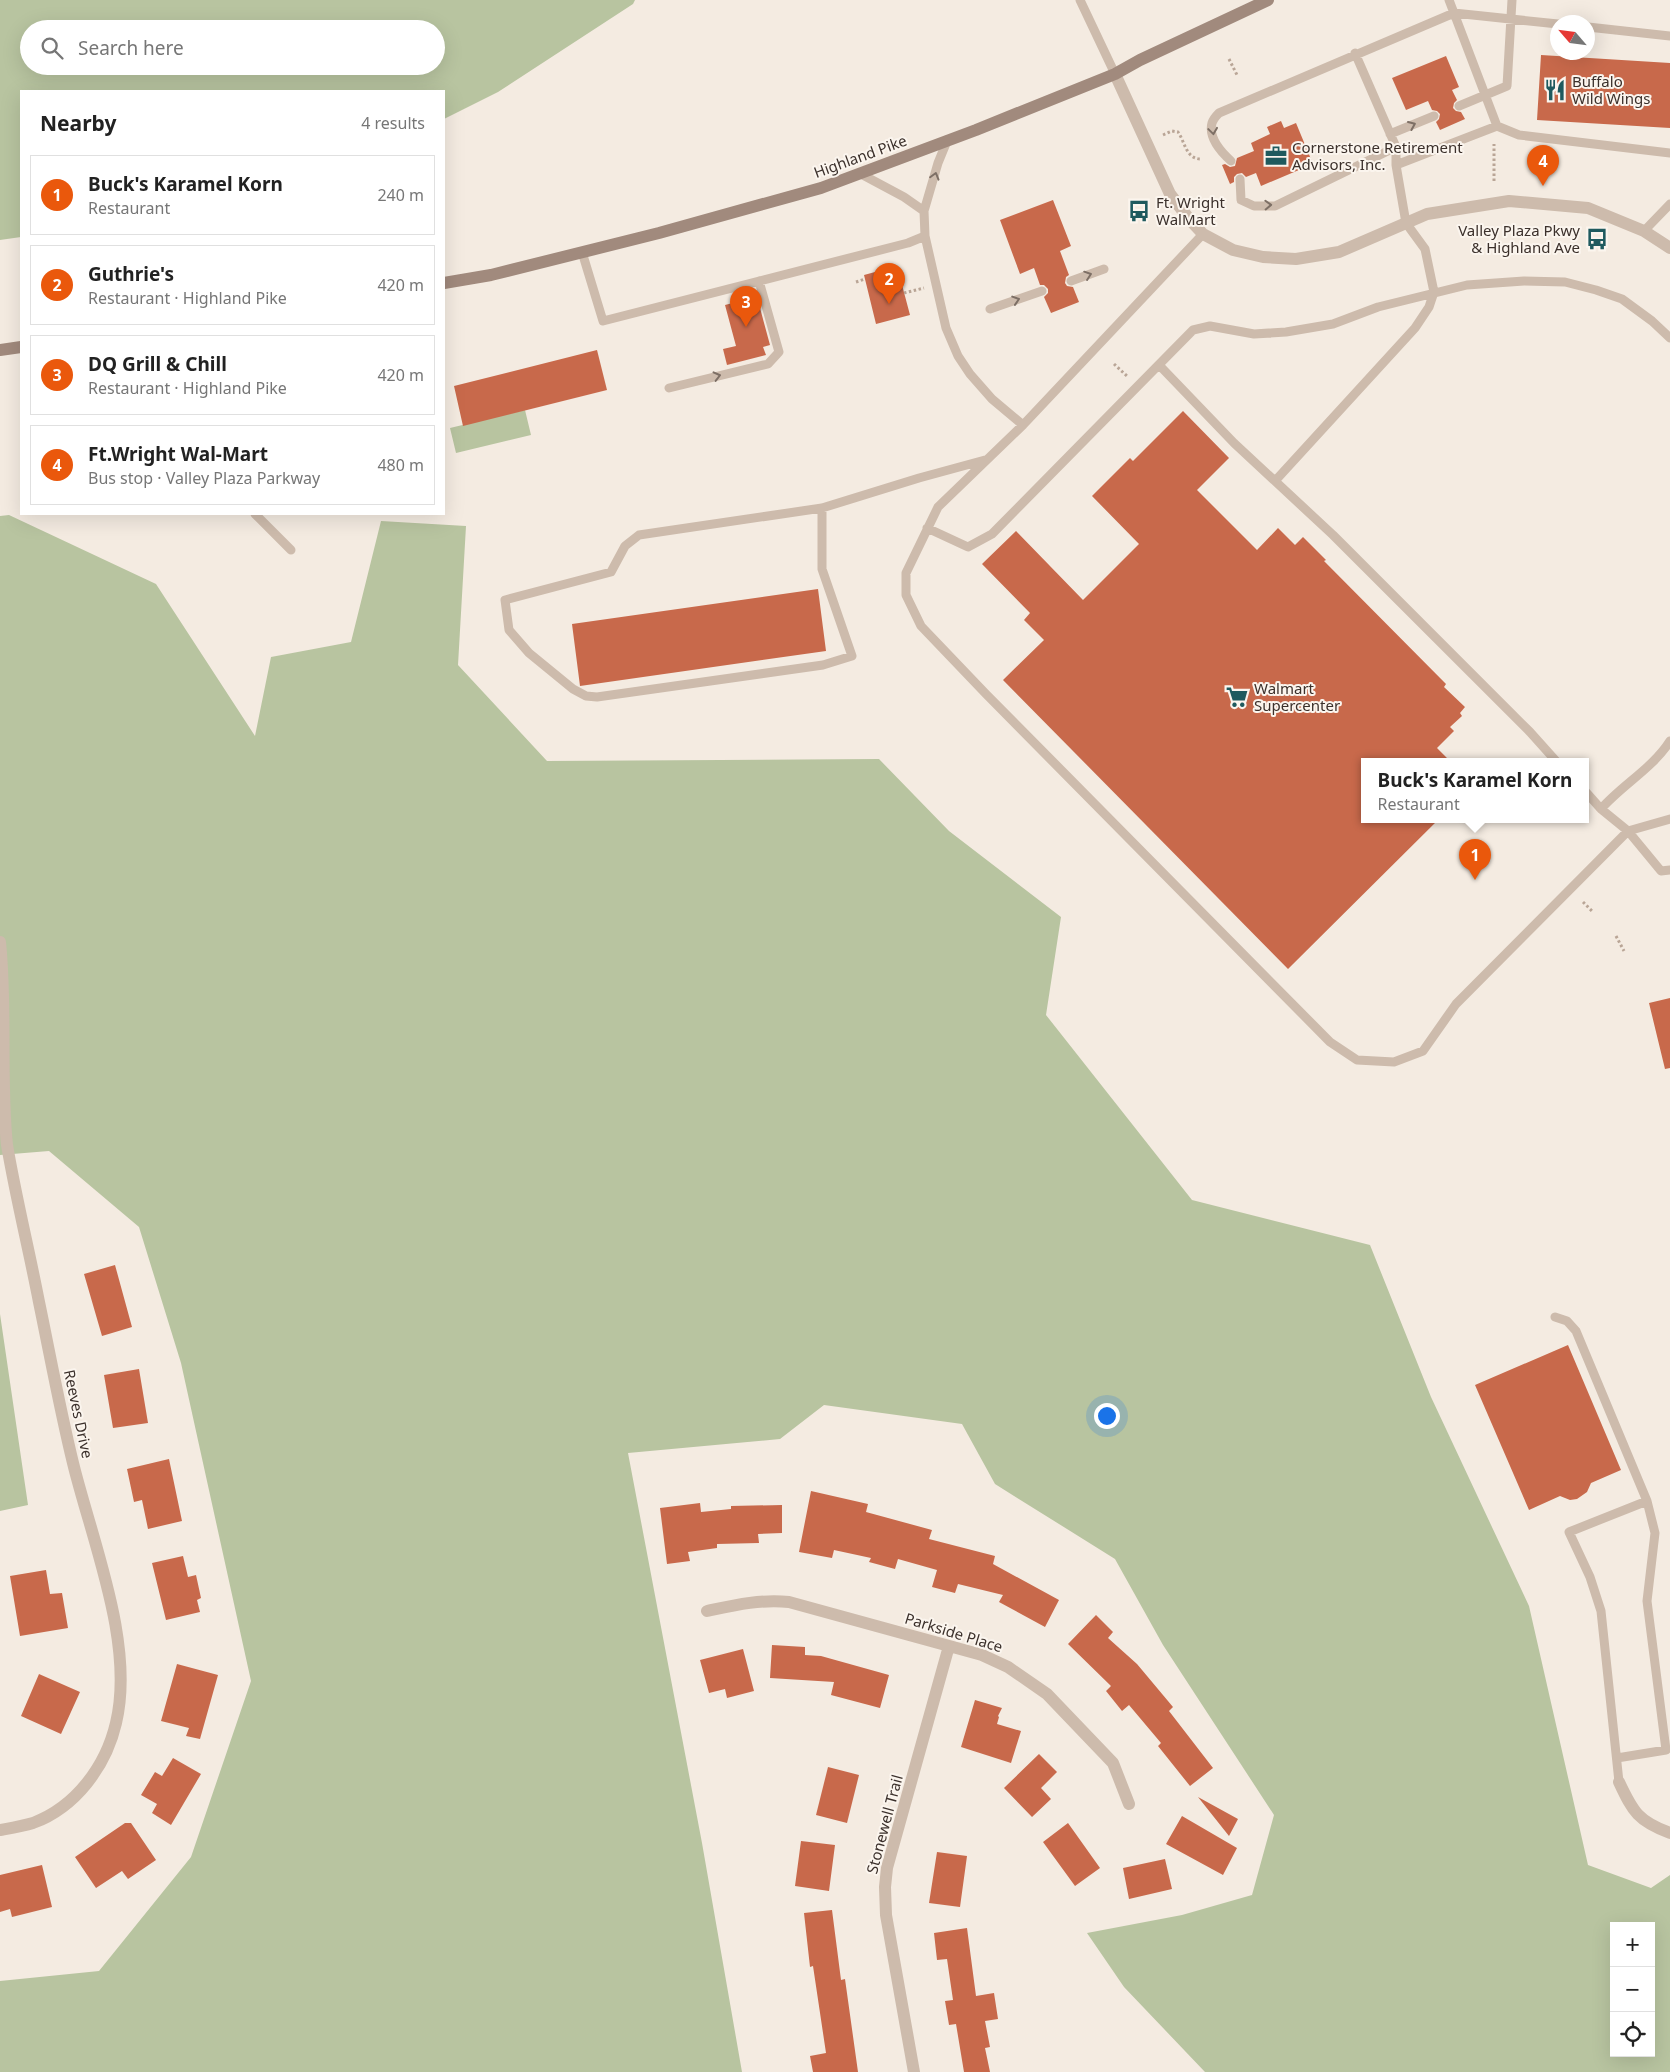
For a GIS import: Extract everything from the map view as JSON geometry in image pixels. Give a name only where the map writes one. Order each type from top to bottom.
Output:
[{"type":"main road","name":"Highland Pike","points":[[445,283],[491,275],[659,233],[821,188],[1115,74],[1140,60],[1268,0]]},
{"type":"main road","points":[[0,350],[20,347]]},
{"type":"street","points":[[1115,74],[1170,194],[1189,219],[1204,234],[1233,250],[1263,257],[1296,259],[1339,252],[1427,214],[1509,201],[1588,208],[1644,231],[1670,248]]},
{"type":"street","name":"Reeves Drive","points":[[0,942],[3,1087],[7,1143],[72,1462],[110,1602],[118,1639],[122,1677],[117,1722],[106,1756],[85,1787],[56,1812],[33,1823],[0,1830]]},
{"type":"street","name":"Parkside Place","points":[[708,1611],[751,1602],[770,1600],[789,1602],[982,1655],[1008,1667],[1047,1694],[1114,1763],[1129,1804]]},
{"type":"street","name":"Stonewell Trail","points":[[914,2072],[886,1915],[884,1887],[887,1868],[950,1646]]},
{"type":"street","points":[[1619,1782],[1631,1808],[1650,1825],[1670,1833]]},
{"type":"lane","points":[[1080,0],[1115,74]]},
{"type":"lane","points":[[1449,0],[1497,126]]},
{"type":"lane","points":[[1459,106],[1507,86],[1512,0]]},
{"type":"lane","points":[[1231,161],[1218,149],[1213,136],[1212,123],[1219,113],[1355,54],[1454,13],[1550,23]]},
{"type":"lane","points":[[1595,28],[1670,36]]},
{"type":"lane","points":[[1275,481],[1414,328],[1429,307],[1434,292],[1425,249],[1406,224],[1396,166],[1396,147],[1355,54]]},
{"type":"lane","points":[[1390,134],[1434,116]]},
{"type":"lane","points":[[1396,166],[1497,126],[1519,135],[1670,153]]},
{"type":"lane","points":[[947,140],[924,211],[925,236],[946,328],[958,356],[970,374],[992,399],[1023,425]]},
{"type":"lane","points":[[1240,179],[1241,200],[1254,206],[1275,206],[1396,147]]},
{"type":"lane","points":[[861,174],[904,197],[924,211]]},
{"type":"lane","points":[[1644,231],[1670,204]]},
{"type":"lane","points":[[1204,234],[1023,425],[938,507],[906,573],[906,594],[921,626],[1330,1042],[1357,1060],[1394,1062],[1423,1051],[1456,1004],[1628,831],[1670,819]]},
{"type":"lane","points":[[582,252],[603,321],[908,243],[925,236]]},
{"type":"lane","points":[[1071,281],[1104,269]]},
{"type":"lane","points":[[670,388],[768,364],[778,352],[759,281]]},
{"type":"lane","points":[[927,528],[968,547],[992,534],[1194,330],[1210,326],[1254,334],[1286,332],[1333,324],[1378,307],[1434,292],[1467,285],[1524,281],[1565,282],[1622,299],[1652,321],[1670,338]]},
{"type":"lane","points":[[990,309],[1042,291]]},
{"type":"lane","points":[[1160,366],[1234,443],[1333,535],[1530,732],[1553,758]]},
{"type":"lane","points":[[822,508],[822,569],[852,656],[823,665],[597,697],[586,696],[573,689],[528,653],[508,630],[505,600],[611,572],[625,546],[639,535],[822,508],[919,478],[988,460]]},
{"type":"lane","points":[[256,515],[291,550]]},
{"type":"lane","points":[[1601,809],[1662,753],[1670,741]]},
{"type":"lane","points":[[1589,796],[1601,809],[1628,831],[1662,871],[1670,870]]},
{"type":"lane","points":[[1555,1317],[1566,1321],[1576,1331],[1647,1501],[1655,1533],[1647,1601],[1666,1750],[1617,1758]]},
{"type":"lane","points":[[1619,1782],[1601,1610],[1590,1577],[1569,1532],[1647,1501]]},
{"type":"path","points":[[1229,59],[1237,75]]},
{"type":"path","points":[[1163,136],[1172,131],[1178,132],[1189,154],[1201,159]]},
{"type":"path","points":[[1494,144],[1494,181]]},
{"type":"path","points":[[856,282],[864,279]]},
{"type":"path","points":[[904,293],[924,287]]},
{"type":"path","points":[[1114,364],[1131,380]]},
{"type":"path","points":[[1583,902],[1593,912]]},
{"type":"path","points":[[1616,936],[1624,951]]},
{"type":"green space","points":[[0,0],[635,0],[633,4],[498,92],[445,118],[445,90],[20,90],[20,237],[0,240]]},
{"type":"green space","points":[[525,410],[531,435],[456,453],[450,428]]},
{"type":"green space","points":[[9,515],[156,584],[255,736],[271,657],[351,642],[381,521],[466,526],[458,665],[547,761],[879,759],[949,831],[1061,917],[1046,1015],[1192,1200],[1370,1245],[1431,1397],[1529,1606],[1588,1865],[1651,1888],[1670,1875],[1670,2072],[1205,2072],[1124,1987],[1087,1933],[1182,1915],[1252,1895],[1274,1815],[1163,1645],[1115,1559],[995,1484],[962,1424],[824,1405],[780,1439],[628,1453],[702,1843],[742,2072],[0,2072],[0,1981],[99,1971],[191,1857],[251,1681],[181,1363],[139,1227],[49,1151],[0,1155],[0,516]]},
{"type":"green space","points":[[0,1314],[28,1505],[0,1511]]},
{"type":"building","points":[[1541,55],[1550,56],[1550,60],[1595,60],[1595,58],[1670,63],[1670,128],[1537,120]]},
{"type":"building","points":[[1446,56],[1459,87],[1452,90],[1457,100],[1453,108],[1461,112],[1465,119],[1440,130],[1436,122],[1440,114],[1432,110],[1428,101],[1406,110],[1392,78]]},
{"type":"building","name":"Cornerstone Retirement Advisors, Inc.","points":[[1281,121],[1284,128],[1296,123],[1313,164],[1261,186],[1256,173],[1246,177],[1242,173],[1237,174],[1234,177],[1234,182],[1230,184],[1222,165],[1235,166],[1237,158],[1254,151],[1251,143],[1270,134],[1267,127]]},
{"type":"building","points":[[1053,200],[1071,246],[1060,251],[1069,275],[1066,277],[1065,283],[1067,286],[1073,287],[1079,302],[1051,313],[1044,297],[1048,293],[1048,289],[1044,285],[1040,285],[1034,268],[1020,274],[1000,220]]},
{"type":"building","points":[[897,266],[910,315],[876,324],[864,275]]},
{"type":"building","points":[[752,298],[755,309],[760,308],[770,345],[763,347],[766,355],[727,365],[723,349],[736,346],[725,305]]},
{"type":"building","points":[[597,350],[607,390],[463,426],[454,386]]},
{"type":"building","name":"Walmart Supercenter","points":[[1183,411],[1229,458],[1197,490],[1257,550],[1278,528],[1295,545],[1303,537],[1326,560],[1324,561],[1446,684],[1444,687],[1465,707],[1460,713],[1462,716],[1450,727],[1454,731],[1437,748],[1447,758],[1361,758],[1361,823],[1435,823],[1288,969],[1003,680],[1044,640],[1024,620],[1030,613],[982,564],[1016,531],[1083,600],[1139,544],[1092,496],[1130,458],[1133,461]]},
{"type":"building","points":[[818,589],[826,651],[580,686],[572,624]]},
{"type":"building","points":[[1670,998],[1670,1068],[1665,1069],[1649,1003]]},
{"type":"building","points":[[115,1265],[132,1327],[102,1336],[84,1274]]},
{"type":"building","points":[[1568,1345],[1621,1470],[1591,1483],[1587,1492],[1577,1499],[1570,1500],[1560,1496],[1529,1510],[1475,1385]]},
{"type":"building","points":[[139,1369],[148,1423],[113,1428],[104,1375]]},
{"type":"building","points":[[169,1459],[182,1521],[148,1529],[142,1500],[134,1502],[127,1469]]},
{"type":"building","points":[[811,1491],[868,1504],[866,1512],[932,1530],[929,1539],[995,1556],[993,1564],[1059,1600],[1045,1627],[999,1602],[1003,1595],[958,1584],[955,1593],[932,1587],[937,1570],[898,1559],[895,1569],[869,1562],[871,1558],[834,1550],[832,1558],[799,1552]]},
{"type":"building","points":[[700,1503],[701,1512],[731,1509],[731,1506],[782,1505],[782,1533],[758,1534],[759,1543],[717,1544],[717,1548],[688,1552],[690,1561],[667,1564],[660,1508]]},
{"type":"building","points":[[183,1556],[188,1577],[196,1575],[201,1598],[197,1600],[200,1612],[166,1620],[152,1563]]},
{"type":"building","points":[[46,1570],[50,1594],[62,1593],[68,1628],[20,1636],[10,1576]]},
{"type":"building","points":[[1096,1615],[1113,1632],[1108,1638],[1137,1664],[1173,1707],[1169,1711],[1213,1768],[1190,1786],[1158,1746],[1161,1743],[1129,1705],[1122,1711],[1106,1691],[1111,1686],[1068,1644]]},
{"type":"building","points":[[772,1645],[805,1647],[805,1655],[821,1656],[889,1675],[880,1708],[831,1695],[834,1682],[770,1678]]},
{"type":"building","points":[[743,1649],[754,1691],[727,1698],[725,1689],[709,1693],[700,1660]]},
{"type":"building","points":[[177,1664],[218,1675],[200,1739],[186,1736],[189,1728],[161,1721]]},
{"type":"building","points":[[39,1674],[80,1692],[61,1734],[21,1716]]},
{"type":"building","points":[[975,1700],[1002,1708],[997,1724],[1021,1731],[1011,1763],[961,1747]]},
{"type":"building","points":[[1039,1754],[1057,1772],[1041,1788],[1051,1799],[1032,1817],[1004,1788]]},
{"type":"building","points":[[173,1758],[201,1774],[171,1825],[152,1813],[157,1804],[141,1795],[155,1772],[162,1776]]},
{"type":"building","points":[[828,1767],[859,1775],[847,1823],[816,1815]]},
{"type":"building","points":[[1198,1797],[1238,1819],[1229,1836]]},
{"type":"building","points":[[1182,1816],[1237,1848],[1223,1875],[1166,1844]]},
{"type":"building","points":[[125,1823],[131,1823],[156,1860],[128,1879],[122,1871],[96,1888],[75,1857]]},
{"type":"building","points":[[1068,1823],[1100,1868],[1075,1886],[1043,1842]]},
{"type":"building","points":[[801,1841],[835,1845],[829,1891],[795,1886]]},
{"type":"building","points":[[937,1852],[967,1856],[960,1907],[929,1903]]},
{"type":"building","points":[[1165,1859],[1172,1889],[1129,1899],[1123,1868]]},
{"type":"building","points":[[42,1865],[52,1907],[12,1917],[10,1909],[0,1912],[0,1875]]},
{"type":"building","points":[[832,1910],[841,1980],[845,1979],[858,2072],[813,2072],[810,2056],[826,2053],[813,1966],[810,1967],[804,1913]]},
{"type":"building","points":[[967,1928],[976,1996],[994,1993],[998,2019],[985,2021],[990,2047],[985,2048],[990,2072],[964,2072],[956,2024],[949,2025],[945,2001],[953,2000],[947,1959],[937,1960],[934,1933]]},
{"type":"place","name":"Buffalo Wild Wings","points":[[1555,90]]},
{"type":"place","name":"Cornerstone Retirement Advisors, Inc.","points":[[1276,156]]},
{"type":"place","name":"Ft.Wright Wal-Mart","points":[[1543,186]]},
{"type":"place","name":"Ft. Wright WalMart","points":[[1139,211]]},
{"type":"place","name":"Valley Plaza Pkwy & Highland Ave","points":[[1597,239]]},
{"type":"place","name":"Guthrie's","points":[[889,304]]},
{"type":"place","name":"DQ Grill & Chill","points":[[746,327]]},
{"type":"place","name":"Walmart Supercenter","points":[[1237,697]]},
{"type":"place","name":"Buck's Karamel Korn","points":[[1475,880]]}]
